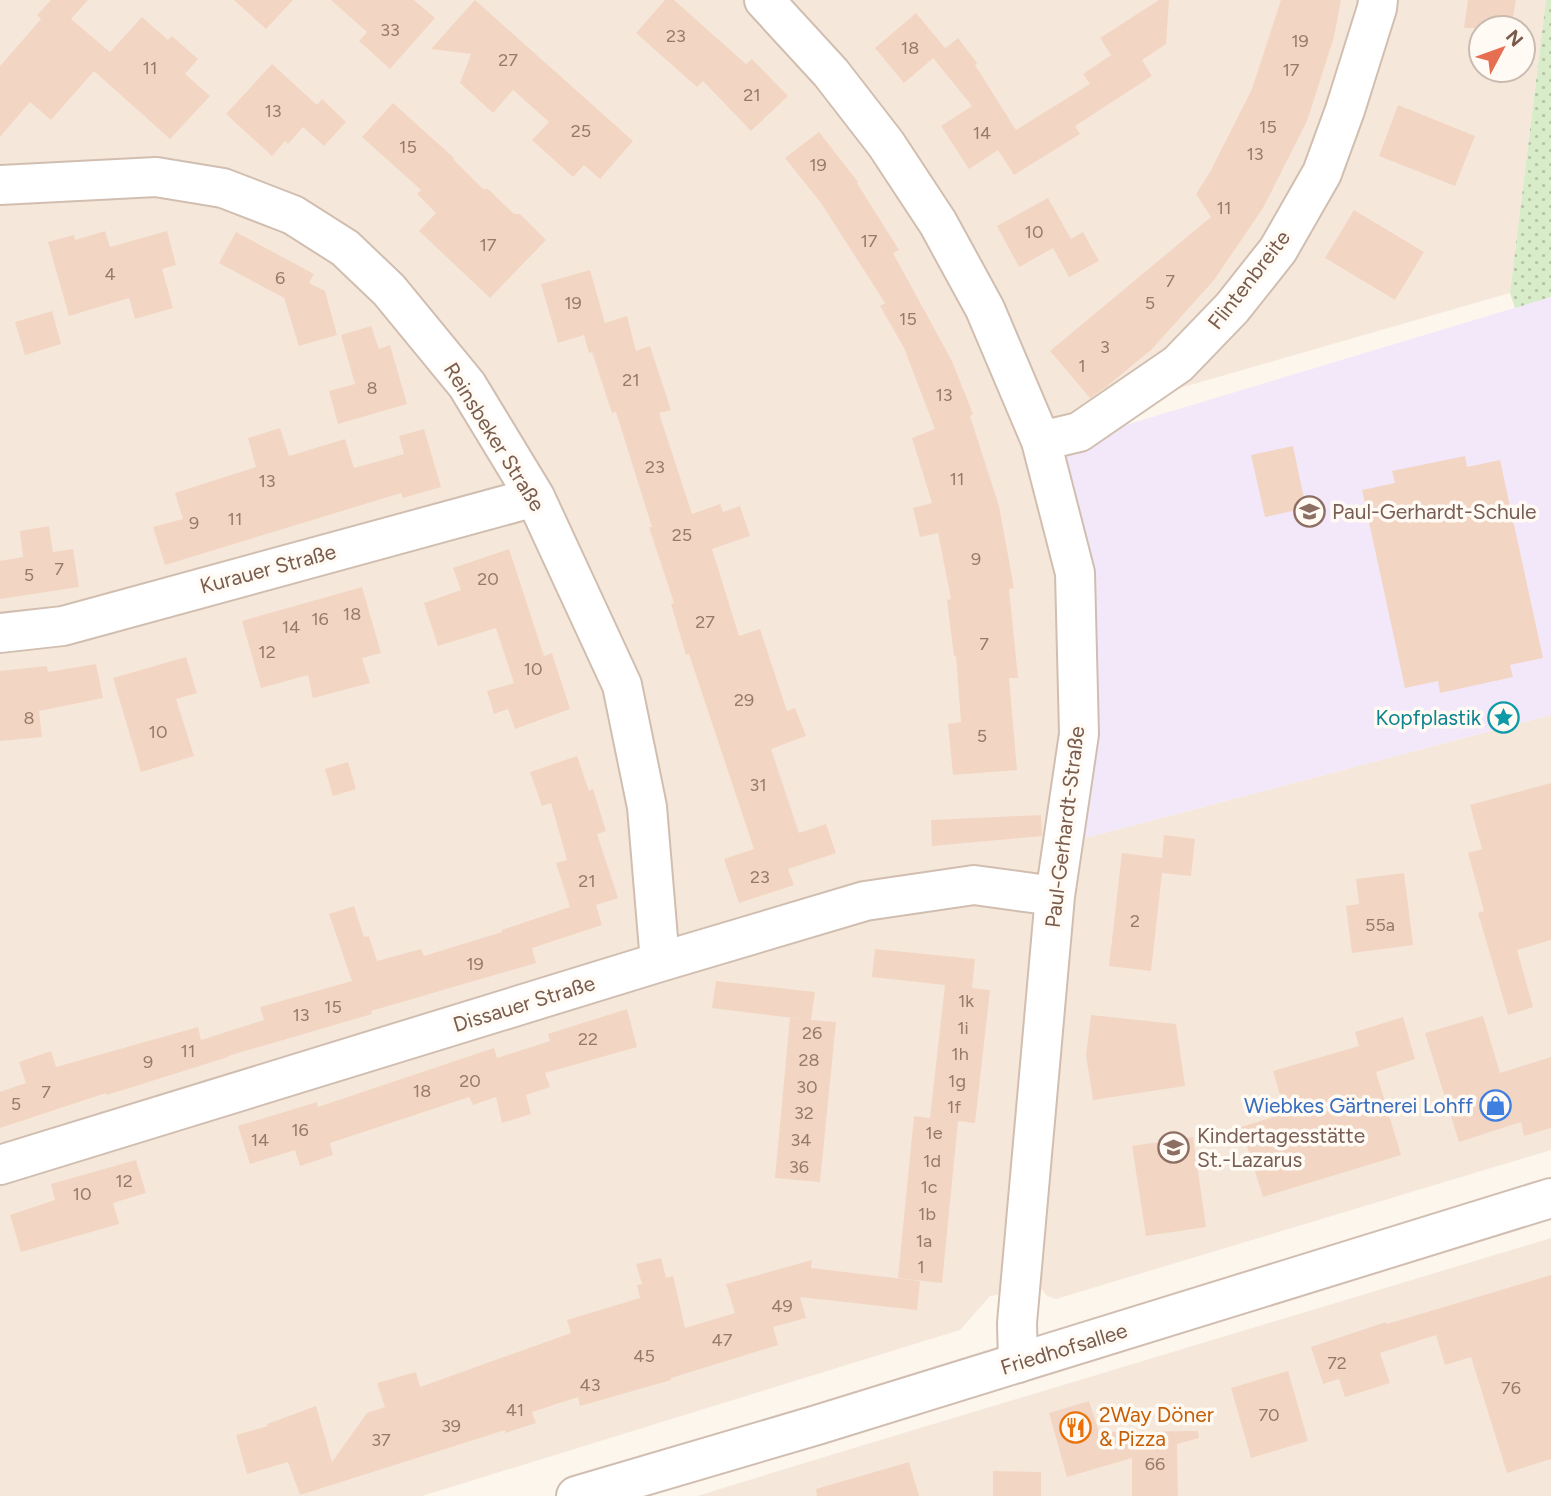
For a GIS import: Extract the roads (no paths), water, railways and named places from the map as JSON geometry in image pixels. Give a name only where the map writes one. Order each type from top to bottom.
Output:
[{"type":"street","name":"Paul-Gerhardt-Straße","points":[[764,0],[831,73],[886,144],[938,223],[985,309],[1041,441],[1075,573],[1079,734],[1055,896],[1017,1323],[1018,1363]]},
{"type":"street","name":"Flintenbreite","points":[[1041,441],[1079,432],[1178,365],[1233,308],[1278,250],[1322,173],[1345,110],[1378,0]]},
{"type":"street","name":"Reinsbeker Straße","points":[[0,185],[156,177],[223,188],[293,215],[345,248],[389,289],[467,385],[536,497],[622,685],[647,807],[660,962]]},
{"type":"street","name":"Kurauer Straße","points":[[0,633],[63,626],[536,497]]},
{"type":"street","name":"Dissauer Straße","points":[[0,1165],[865,901],[974,885],[1055,896]]},
{"type":"street","name":"Friedhofsallee","points":[[576,1496],[817,1425],[1551,1198]]},
{"type":"place","name":"Paul-Gerhardt-Schule","points":[[1309,512]]},
{"type":"place","name":"Kopfplastik","points":[[1504,718]]},
{"type":"place","name":"Wiebkes Gärtnerei Lohff","points":[[1496,1106]]},
{"type":"place","name":"Kindertagesstätte St.-Lazarus","points":[[1174,1148]]},
{"type":"place","name":"2Way Döner & Pizza","points":[[1076,1427]]}]
